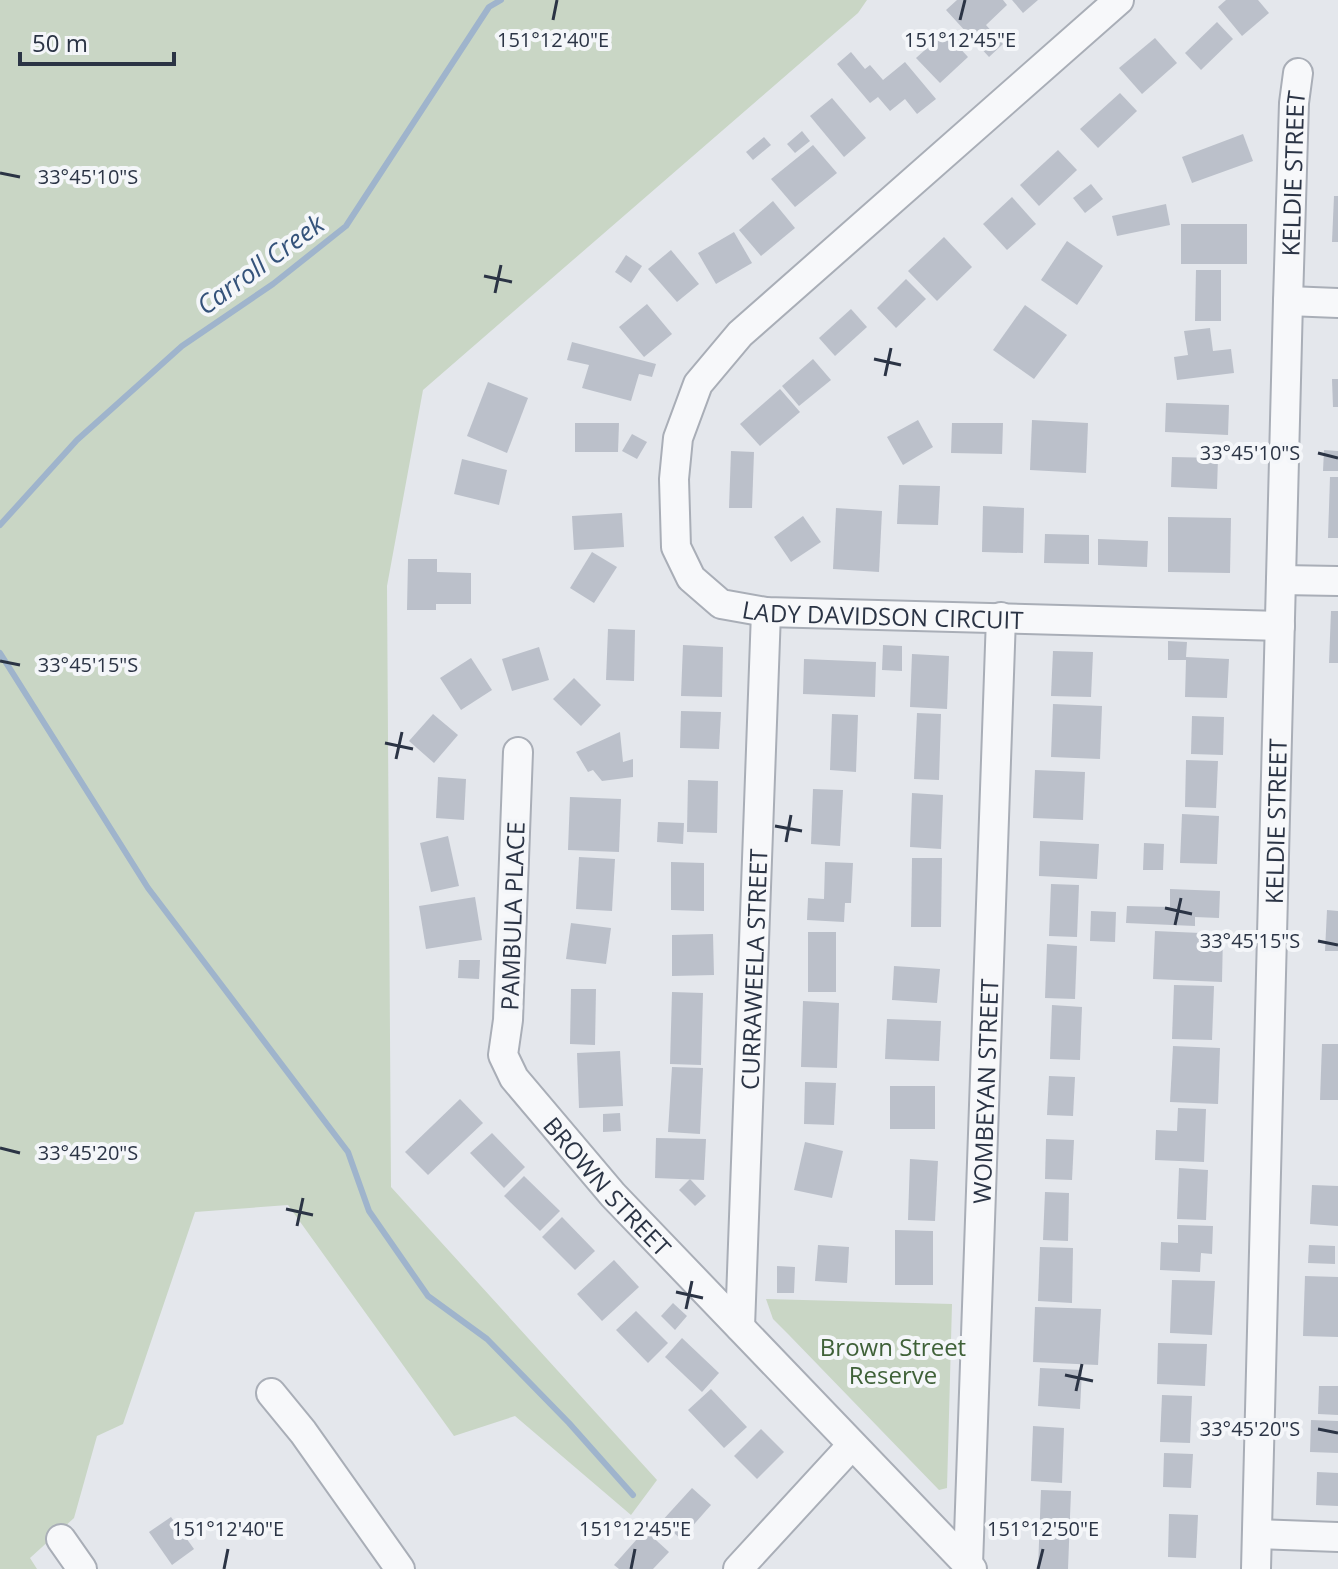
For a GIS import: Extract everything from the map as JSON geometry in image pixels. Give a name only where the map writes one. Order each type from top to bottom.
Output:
[{"type":"street","name":"LADY DAVIDSON CIRCUIT","points":[[1119,0],[740,334],[698,384],[678,438],[674,479],[676,547],[691,578],[721,604],[766,612],[1280,626]]},
{"type":"street","name":"KELDIE STREET","points":[[1256,1569],[1288,301],[1294,103],[1298,73]]},
{"type":"street","points":[[1288,301],[1338,303]]},
{"type":"street","points":[[1281,580],[1338,581]]},
{"type":"street","name":"CURRAWEELA STREET","points":[[740,1327],[766,612]]},
{"type":"street","name":"WOMBEYAN STREET","points":[[970,1567],[1001,617]]},
{"type":"street","name":"PAMBULA PLACE","points":[[514,1078],[503,1055],[508,1020],[518,752]]},
{"type":"street","name":"BROWN STREET","points":[[514,1078],[613,1195],[970,1567]]},
{"type":"street","points":[[271,1393],[303,1432],[400,1569]]},
{"type":"street","points":[[738,1569],[852,1445]]},
{"type":"street","points":[[1257,1534],[1338,1537]]},
{"type":"street","points":[[61,1539],[82,1569]]},
{"type":"green space","points":[[0,0],[867,0],[858,13],[423,390],[387,586],[391,1187],[657,1480],[631,1515],[515,1416],[454,1436],[288,1205],[195,1212],[123,1424],[97,1436],[74,1518],[30,1558],[37,1569],[0,1569]]},
{"type":"green space","name":"Brown Street Reserve","points":[[766,1299],[952,1304],[947,1488],[939,1490],[773,1319]]},
{"type":"building","points":[[957,0],[1003,0],[1007,5],[986,25],[1003,44],[989,57],[946,10]]},
{"type":"building","points":[[1012,0],[1038,0],[1023,13]]},
{"type":"building","points":[[1226,0],[1258,0],[1269,13],[1242,36],[1218,7]]},
{"type":"building","points":[[1217,22],[1233,39],[1201,70],[1185,53]]},
{"type":"building","points":[[945,32],[968,57],[940,83],[916,58]]},
{"type":"building","points":[[1155,38],[1177,63],[1142,94],[1119,68]]},
{"type":"building","points":[[851,52],[865,69],[870,65],[883,80],[905,62],[936,99],[917,114],[905,99],[890,111],[878,97],[870,103],[837,64]]},
{"type":"building","points":[[1120,93],[1137,111],[1098,148],[1080,129]]},
{"type":"building","points":[[832,98],[866,138],[844,157],[810,116]]},
{"type":"building","points":[[802,131],[810,141],[795,153],[787,144]]},
{"type":"building","points":[[1243,134],[1253,161],[1192,183],[1182,157]]},
{"type":"building","points":[[764,137],[771,145],[753,160],[746,152]]},
{"type":"building","points":[[813,145],[837,173],[795,207],[771,179]]},
{"type":"building","points":[[1058,150],[1077,170],[1039,206],[1020,185]]},
{"type":"building","points":[[1091,184],[1103,199],[1085,213],[1073,198]]},
{"type":"building","points":[[1334,196],[1338,196],[1338,242],[1332,242]]},
{"type":"building","points":[[1012,197],[1036,224],[1007,250],[983,224]]},
{"type":"building","points":[[773,201],[795,228],[761,256],[739,230]]},
{"type":"building","points":[[1166,204],[1170,225],[1117,236],[1112,216]]},
{"type":"building","points":[[1181,224],[1247,224],[1247,264],[1181,264]]},
{"type":"building","points":[[734,232],[752,263],[716,284],[698,253]]},
{"type":"building","points":[[944,237],[972,267],[937,301],[908,271]]},
{"type":"building","points":[[1067,241],[1103,266],[1077,305],[1041,280]]},
{"type":"building","points":[[671,250],[699,284],[677,302],[648,269]]},
{"type":"building","points":[[626,255],[642,266],[631,283],[615,272]]},
{"type":"building","points":[[1196,270],[1221,270],[1221,321],[1195,321]]},
{"type":"building","points":[[906,279],[926,299],[896,328],[877,308]]},
{"type":"building","points":[[647,304],[672,334],[644,357],[619,327]]},
{"type":"building","points":[[1025,305],[1067,335],[1034,379],[993,350]]},
{"type":"building","points":[[851,309],[867,327],[835,356],[819,338]]},
{"type":"building","points":[[1210,328],[1213,351],[1231,349],[1234,373],[1177,380],[1174,357],[1188,355],[1184,331]]},
{"type":"building","points":[[572,342],[656,364],[652,377],[639,374],[631,401],[582,388],[589,365],[567,360]]},
{"type":"building","points":[[813,359],[831,380],[799,406],[782,386]]},
{"type":"building","points":[[1332,379],[1338,379],[1338,407],[1333,407]]},
{"type":"building","points":[[488,382],[528,398],[507,453],[467,436]]},
{"type":"building","points":[[780,389],[800,412],[760,446],[740,424]]},
{"type":"building","points":[[1166,403],[1229,405],[1228,435],[1165,432]]},
{"type":"building","points":[[918,420],[933,447],[903,465],[887,437]]},
{"type":"building","points":[[1032,420],[1088,423],[1086,473],[1030,470]]},
{"type":"building","points":[[575,423],[619,423],[618,452],[575,452]]},
{"type":"building","points":[[952,423],[1003,423],[1002,454],[951,453]]},
{"type":"building","points":[[632,434],[647,442],[637,459],[622,451]]},
{"type":"building","points":[[1324,450],[1338,451],[1338,471],[1323,471]]},
{"type":"building","points":[[731,451],[754,452],[752,508],[729,508]]},
{"type":"building","points":[[1172,457],[1218,458],[1217,489],[1171,487]]},
{"type":"building","points":[[462,459],[507,470],[499,505],[454,494]]},
{"type":"building","points":[[1330,477],[1338,477],[1338,538],[1328,538]]},
{"type":"building","points":[[899,485],[940,486],[938,525],[897,524]]},
{"type":"building","points":[[983,506],[1024,508],[1023,553],[982,552]]},
{"type":"building","points":[[836,508],[882,511],[879,572],[833,569]]},
{"type":"building","points":[[622,513],[624,547],[574,550],[572,516]]},
{"type":"building","points":[[803,516],[821,542],[791,562],[774,537]]},
{"type":"building","points":[[1168,517],[1231,518],[1230,573],[1168,572]]},
{"type":"building","points":[[1045,534],[1089,535],[1089,564],[1044,563]]},
{"type":"building","points":[[1098,539],[1148,541],[1147,567],[1098,565]]},
{"type":"building","points":[[592,552],[617,567],[594,603],[570,588]]},
{"type":"building","points":[[408,559],[437,559],[437,572],[471,573],[471,604],[436,604],[436,610],[407,610]]},
{"type":"building","points":[[1331,611],[1338,611],[1338,663],[1329,663]]},
{"type":"building","points":[[608,629],[635,630],[634,681],[606,680]]},
{"type":"building","points":[[1168,641],[1187,642],[1186,657],[1229,659],[1227,698],[1185,697],[1186,660],[1168,660]]},
{"type":"building","points":[[683,645],[723,647],[722,697],[681,696]]},
{"type":"building","points":[[883,645],[902,646],[902,671],[882,670]]},
{"type":"building","points":[[539,647],[549,680],[512,691],[502,659]]},
{"type":"building","points":[[1053,651],[1093,652],[1091,697],[1051,696]]},
{"type":"building","points":[[912,654],[949,656],[947,709],[910,707]]},
{"type":"building","points":[[471,658],[492,690],[461,710],[440,678]]},
{"type":"building","points":[[804,659],[876,662],[875,697],[803,694]]},
{"type":"building","points":[[574,678],[601,705],[581,726],[553,699]]},
{"type":"building","points":[[1053,704],[1102,706],[1100,759],[1051,757]]},
{"type":"building","points":[[681,711],[721,712],[719,749],[680,748]]},
{"type":"building","points":[[917,713],[941,714],[939,780],[914,779]]},
{"type":"building","points":[[433,714],[458,735],[434,763],[409,741]]},
{"type":"building","points":[[832,714],[858,715],[856,772],[830,770]]},
{"type":"building","points":[[1192,716],[1224,717],[1223,755],[1191,754]]},
{"type":"building","points":[[620,732],[623,762],[633,759],[633,777],[602,781],[593,770],[588,772],[576,752]]},
{"type":"building","points":[[1186,760],[1218,761],[1216,808],[1185,807]]},
{"type":"building","points":[[1035,770],[1085,772],[1083,820],[1033,818]]},
{"type":"building","points":[[438,777],[466,779],[464,820],[436,818]]},
{"type":"building","points":[[688,780],[718,781],[717,833],[687,832]]},
{"type":"building","points":[[813,789],[843,790],[840,846],[811,844]]},
{"type":"building","points":[[912,793],[943,795],[941,849],[910,847]]},
{"type":"building","points":[[570,797],[621,799],[619,852],[568,850]]},
{"type":"building","points":[[1182,814],[1219,816],[1217,864],[1180,863]]},
{"type":"building","points":[[658,822],[684,823],[683,844],[657,842]]},
{"type":"building","points":[[448,836],[459,886],[431,892],[420,843]]},
{"type":"building","points":[[1040,841],[1099,844],[1097,879],[1039,876]]},
{"type":"building","points":[[1144,843],[1164,844],[1163,870],[1143,870]]},
{"type":"building","points":[[579,857],[615,859],[612,911],[576,909]]},
{"type":"building","points":[[912,858],[942,858],[941,927],[911,927]]},
{"type":"building","points":[[671,862],[704,863],[704,911],[671,910]]},
{"type":"building","points":[[825,862],[853,863],[851,903],[845,903],[844,922],[807,920],[808,898],[824,899]]},
{"type":"building","points":[[1051,884],[1079,885],[1077,937],[1049,936]]},
{"type":"building","points":[[1170,889],[1220,891],[1219,918],[1195,917],[1195,926],[1126,923],[1127,906],[1170,907]]},
{"type":"building","points":[[475,897],[482,940],[426,949],[419,906]]},
{"type":"building","points":[[1327,910],[1338,911],[1338,951],[1325,951]]},
{"type":"building","points":[[1091,911],[1116,912],[1115,942],[1090,941]]},
{"type":"building","points":[[571,923],[611,928],[606,964],[566,959]]},
{"type":"building","points":[[1155,931],[1223,934],[1222,982],[1153,979]]},
{"type":"building","points":[[808,932],[836,932],[836,992],[808,992]]},
{"type":"building","points":[[713,934],[714,975],[672,976],[672,935]]},
{"type":"building","points":[[1047,944],[1077,946],[1075,999],[1045,998]]},
{"type":"building","points":[[459,960],[480,960],[479,979],[458,978]]},
{"type":"building","points":[[894,966],[940,969],[937,1003],[892,1000]]},
{"type":"building","points":[[1174,985],[1214,986],[1212,1040],[1172,1039]]},
{"type":"building","points":[[571,989],[596,989],[595,1045],[570,1044]]},
{"type":"building","points":[[672,992],[703,993],[701,1065],[670,1064]]},
{"type":"building","points":[[803,1001],[839,1003],[837,1068],[801,1067]]},
{"type":"building","points":[[1052,1005],[1082,1007],[1080,1060],[1050,1059]]},
{"type":"building","points":[[887,1019],[941,1021],[939,1061],[885,1059]]},
{"type":"building","points":[[1322,1044],[1338,1044],[1338,1100],[1320,1100]]},
{"type":"building","points":[[1173,1046],[1220,1048],[1218,1104],[1170,1102]]},
{"type":"building","points":[[620,1051],[623,1106],[579,1108],[577,1053]]},
{"type":"building","points":[[672,1067],[703,1068],[700,1134],[668,1132]]},
{"type":"building","points":[[1049,1076],[1075,1077],[1073,1116],[1047,1115]]},
{"type":"building","points":[[805,1082],[836,1083],[834,1125],[804,1124]]},
{"type":"building","points":[[890,1086],[935,1086],[935,1129],[890,1129]]},
{"type":"building","points":[[460,1099],[483,1123],[428,1175],[405,1152]]},
{"type":"building","points":[[1178,1108],[1206,1109],[1204,1162],[1155,1160],[1156,1130],[1177,1131]]},
{"type":"building","points":[[620,1113],[621,1131],[603,1132],[603,1114]]},
{"type":"building","points":[[492,1133],[525,1167],[504,1188],[470,1153]]},
{"type":"building","points":[[656,1138],[706,1139],[704,1180],[655,1178]]},
{"type":"building","points":[[1046,1139],[1074,1140],[1072,1180],[1045,1179]]},
{"type":"building","points":[[805,1142],[843,1151],[832,1198],[794,1190]]},
{"type":"building","points":[[910,1159],[938,1161],[935,1221],[908,1220]]},
{"type":"building","points":[[1179,1168],[1208,1170],[1206,1220],[1177,1219]]},
{"type":"building","points":[[524,1176],[560,1211],[540,1231],[504,1196]]},
{"type":"building","points":[[690,1179],[706,1196],[695,1206],[679,1190]]},
{"type":"building","points":[[1312,1185],[1338,1186],[1338,1226],[1310,1224]]},
{"type":"building","points":[[1045,1192],[1069,1193],[1068,1241],[1043,1240]]},
{"type":"building","points":[[562,1217],[595,1251],[575,1270],[542,1237]]},
{"type":"building","points":[[1178,1225],[1213,1226],[1212,1254],[1201,1253],[1200,1272],[1160,1270],[1161,1242],[1178,1243]]},
{"type":"building","points":[[895,1230],[933,1231],[933,1285],[895,1285]]},
{"type":"building","points":[[818,1245],[849,1247],[847,1283],[815,1281]]},
{"type":"building","points":[[1309,1245],[1335,1246],[1335,1264],[1308,1263]]},
{"type":"building","points":[[1040,1247],[1073,1248],[1072,1303],[1038,1301]]},
{"type":"building","points":[[614,1260],[639,1287],[602,1321],[577,1294]]},
{"type":"building","points":[[777,1266],[795,1267],[794,1293],[777,1293]]},
{"type":"building","points":[[1305,1276],[1338,1277],[1338,1337],[1303,1336]]},
{"type":"building","points":[[1172,1280],[1215,1281],[1212,1335],[1170,1333]]},
{"type":"building","points":[[673,1303],[687,1316],[675,1330],[661,1316]]},
{"type":"building","points":[[1035,1307],[1101,1309],[1098,1365],[1033,1362]]},
{"type":"building","points":[[636,1311],[668,1343],[648,1363],[616,1330]]},
{"type":"building","points":[[682,1338],[719,1373],[702,1392],[665,1357]]},
{"type":"building","points":[[1158,1343],[1207,1344],[1205,1386],[1157,1384]]},
{"type":"building","points":[[1040,1368],[1082,1370],[1080,1409],[1038,1406]]},
{"type":"building","points":[[1319,1386],[1338,1386],[1338,1415],[1318,1414]]},
{"type":"building","points":[[711,1389],[747,1427],[724,1448],[688,1410]]},
{"type":"building","points":[[1162,1395],[1192,1396],[1190,1443],[1160,1442]]},
{"type":"building","points":[[1311,1420],[1338,1421],[1338,1453],[1310,1452]]},
{"type":"building","points":[[1033,1426],[1064,1428],[1062,1483],[1031,1481]]},
{"type":"building","points":[[761,1429],[784,1452],[757,1479],[734,1456]]},
{"type":"building","points":[[1164,1453],[1193,1454],[1191,1488],[1163,1487]]},
{"type":"building","points":[[1317,1472],[1338,1473],[1338,1506],[1316,1505]]},
{"type":"building","points":[[692,1488],[711,1505],[681,1539],[661,1522]]},
{"type":"building","points":[[1041,1490],[1071,1491],[1068,1569],[1038,1569]]},
{"type":"building","points":[[1169,1514],[1198,1515],[1196,1558],[1168,1557]]},
{"type":"building","points":[[171,1517],[194,1549],[172,1565],[149,1532]]},
{"type":"building","points":[[645,1530],[669,1552],[653,1569],[619,1569],[614,1565]]},
{"type":"waterway","name":"Carroll Creek","points":[[0,525],[77,440],[182,346],[273,284],[346,226],[489,7],[501,0]]},
{"type":"waterway","points":[[0,653],[148,888],[348,1152],[369,1211],[428,1296],[487,1339],[569,1423],[633,1495]]}]
